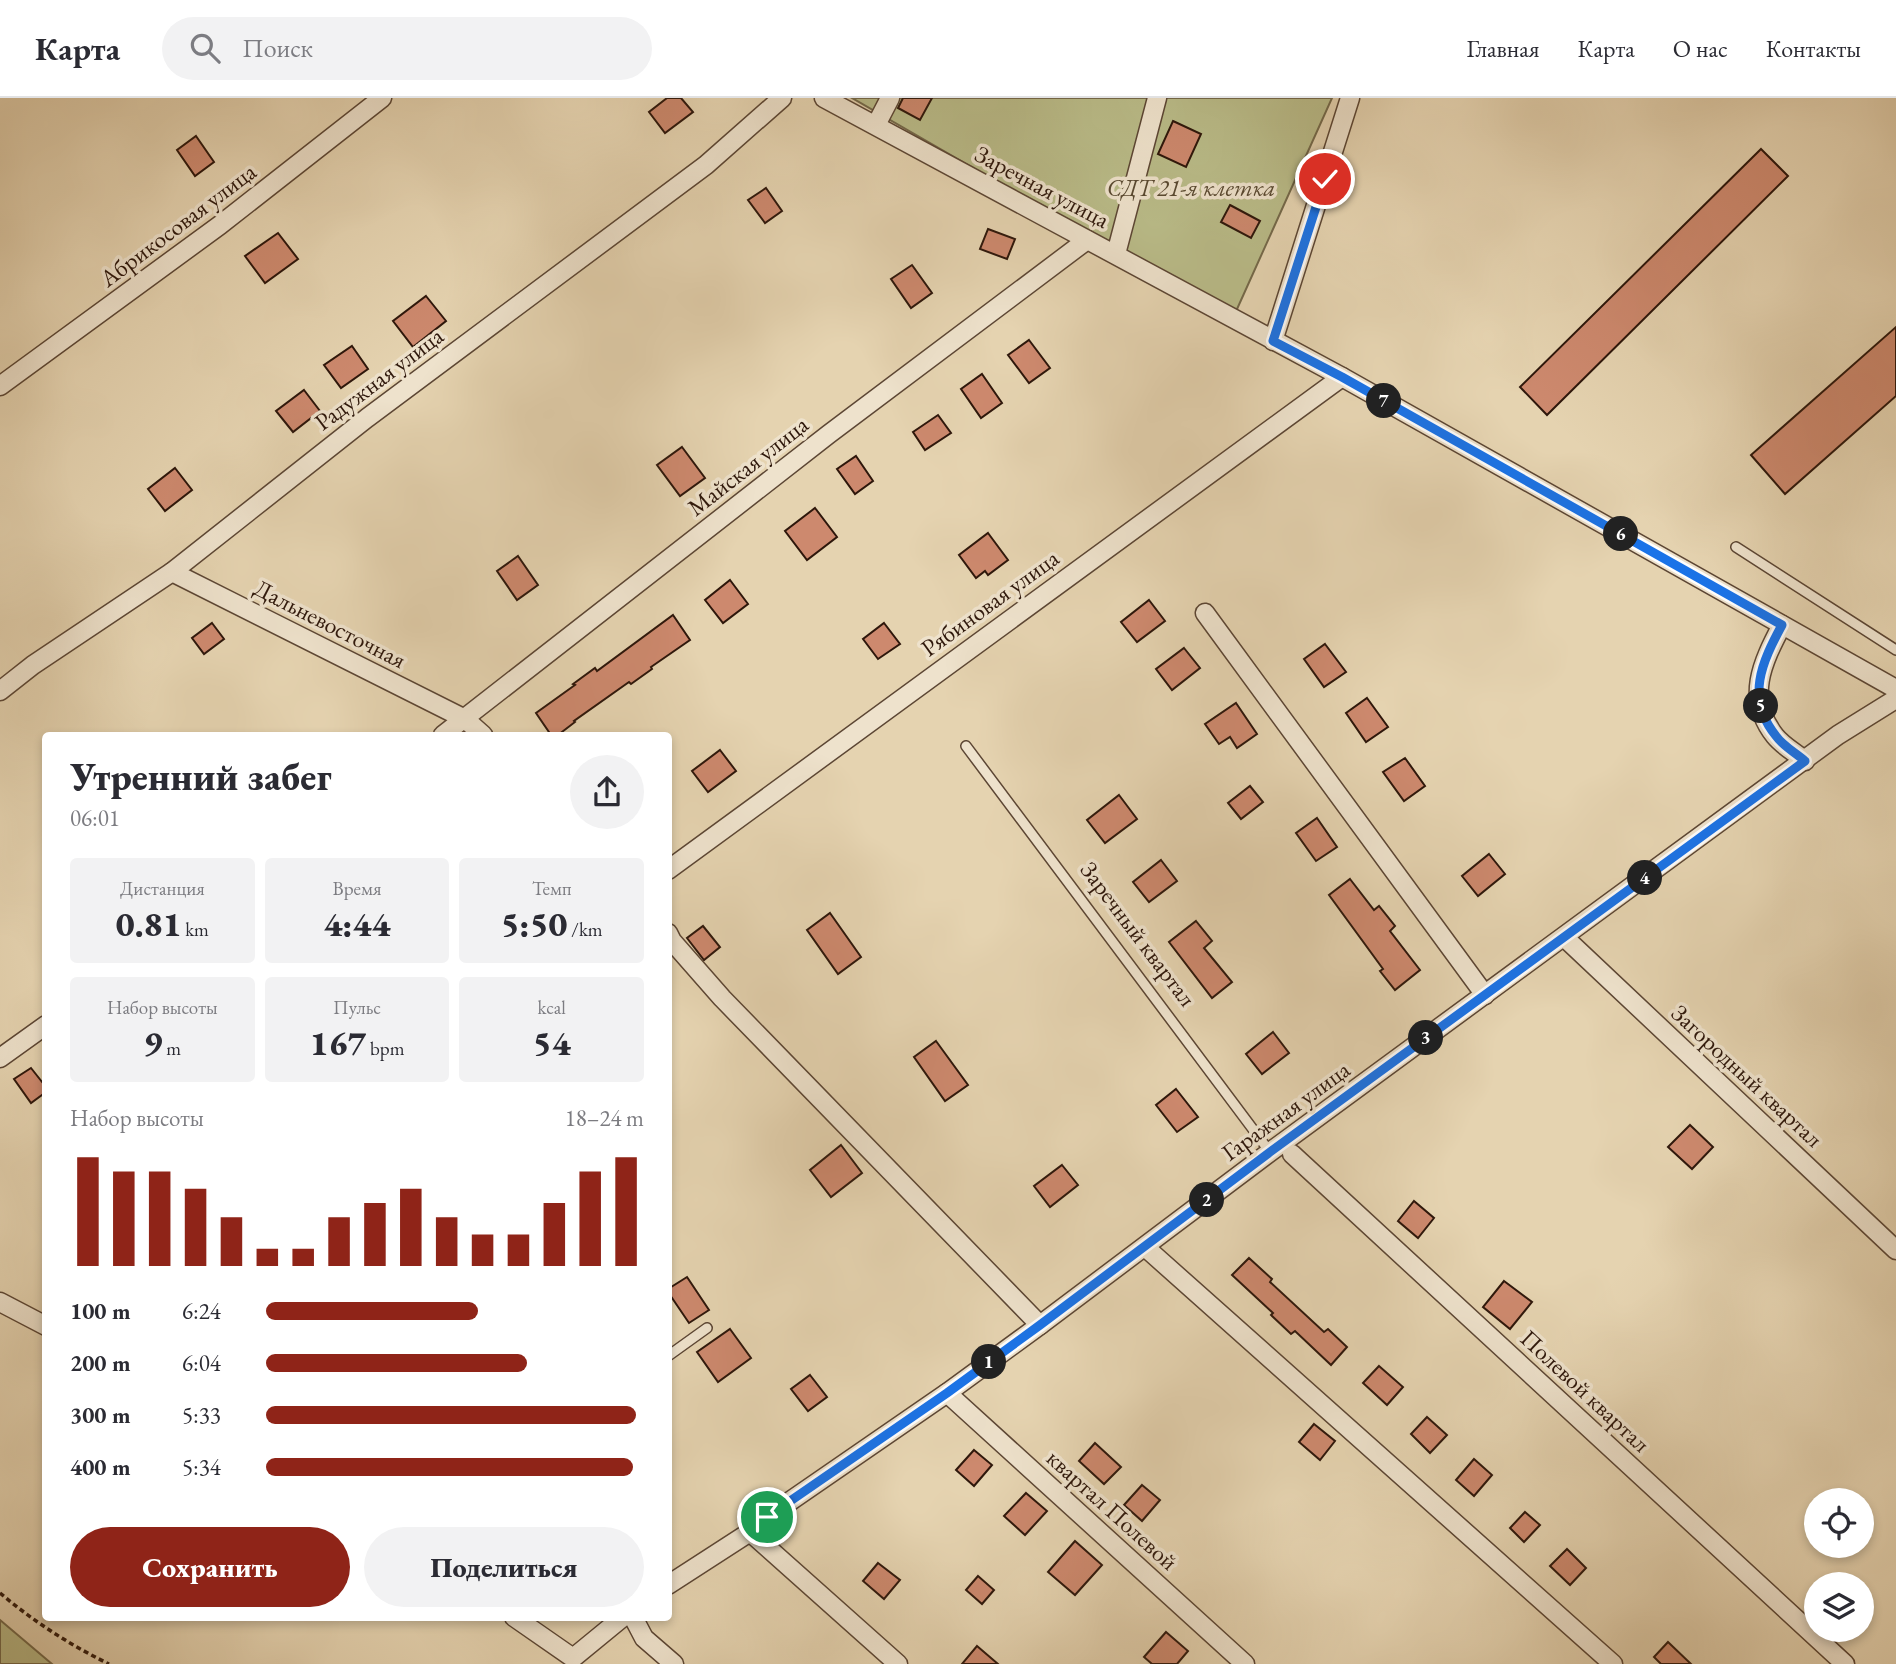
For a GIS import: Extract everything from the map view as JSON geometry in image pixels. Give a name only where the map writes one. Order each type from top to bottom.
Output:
[{"type":"street","name":"Абрикосовая улица","points":[[0,386],[220,225],[382,98]]},
{"type":"street","name":"Радужная улица","points":[[0,691],[33,665],[172,572],[367,418],[706,165],[782,98]]},
{"type":"street","name":"Заречная улица","points":[[824,98],[1342,377],[1896,689]]},
{"type":"street","points":[[876,125],[890,98]]},
{"type":"street","points":[[1116,254],[1157,98]]},
{"type":"street","points":[[1273,341],[1350,98]]},
{"type":"street","name":"Майская улица","points":[[447,732],[829,434],[1087,240]]},
{"type":"street","name":"Рябиновая улица","points":[[672,867],[1342,377]]},
{"type":"street","name":"Дальневосточная","points":[[172,572],[465,719]]},
{"type":"street","points":[[1205,613],[1485,995]]},
{"type":"street","points":[[1782,625],[1767,653],[1758,683],[1761,713],[1776,738],[1805,761]]},
{"type":"street","name":"Гаражная улица","points":[[672,1582],[750,1532],[767,1517],[947,1393],[1838,735],[1896,699]]},
{"type":"street","points":[[465,719],[480,732]]},
{"type":"street","name":"Загородный квартал","points":[[1564,937],[1896,1250]]},
{"type":"street","points":[[672,941],[722,998],[1040,1325]]},
{"type":"street","points":[[0,1058],[42,1028]]},
{"type":"street","name":"Полевой квартал","points":[[1292,1154],[1845,1664]]},
{"type":"street","points":[[1145,1247],[1613,1664]]},
{"type":"street","points":[[0,1302],[42,1324]]},
{"type":"street","name":"квартал Полевой","points":[[947,1393],[1245,1664]]},
{"type":"street","points":[[750,1532],[898,1664]]},
{"type":"street","points":[[519,1621],[571,1661],[618,1621]]},
{"type":"street","points":[[635,1621],[644,1638],[674,1664]]},
{"type":"lane","points":[[1736,547],[1896,650]]},
{"type":"lane","name":"Заречный квартал","points":[[966,746],[1270,1152]]},
{"type":"lane","points":[[672,1353],[707,1328]]},
{"type":"path","points":[[0,1593],[20,1610],[108,1664]]},
{"type":"green space","name":"СДТ 21-я клетка","points":[[852,98],[1332,98],[1233,318]]},
{"type":"green space","points":[[0,1620],[52,1664],[0,1664]]},
{"type":"building","points":[[667,98],[681,98],[693,112],[665,133],[649,112]]},
{"type":"building","points":[[903,98],[932,98],[920,120],[898,108]]},
{"type":"building","points":[[1173,121],[1201,134],[1186,167],[1158,154]]},
{"type":"building","points":[[196,136],[214,162],[195,176],[177,150]]},
{"type":"building","points":[[1761,149],[1788,176],[1547,415],[1520,387]]},
{"type":"building","points":[[766,188],[782,211],[765,223],[748,200]]},
{"type":"building","points":[[1230,205],[1260,221],[1251,238],[1221,222]]},
{"type":"building","points":[[988,229],[1015,239],[1007,259],[980,249]]},
{"type":"building","points":[[278,233],[298,259],[265,283],[245,256]]},
{"type":"building","points":[[912,265],[932,293],[911,308],[891,279]]},
{"type":"building","points":[[426,296],[446,321],[413,347],[393,321]]},
{"type":"building","points":[[1896,327],[1896,396],[1785,494],[1751,455]]},
{"type":"building","points":[[1029,340],[1050,368],[1029,383],[1008,355]]},
{"type":"building","points":[[352,346],[368,369],[341,388],[324,365]]},
{"type":"building","points":[[982,374],[1002,403],[981,418],[961,389]]},
{"type":"building","points":[[304,390],[320,411],[293,432],[276,411]]},
{"type":"building","points":[[938,415],[951,433],[925,450],[913,432]]},
{"type":"building","points":[[682,447],[705,478],[680,496],[657,465]]},
{"type":"building","points":[[856,456],[873,481],[855,494],[837,469]]},
{"type":"building","points":[[175,468],[192,490],[165,511],[148,489]]},
{"type":"building","points":[[815,508],[837,537],[807,560],[785,531]]},
{"type":"building","points":[[988,533],[1008,560],[988,575],[985,571],[976,578],[959,555]]},
{"type":"building","points":[[518,556],[538,585],[517,600],[497,571]]},
{"type":"building","points":[[730,580],[748,604],[723,623],[705,600]]},
{"type":"building","points":[[1149,600],[1165,621],[1137,642],[1121,622]]},
{"type":"building","points":[[673,615],[690,640],[562,732],[549,732],[536,713],[595,668],[597,671]]},
{"type":"building","points":[[212,623],[224,639],[204,654],[192,638]]},
{"type":"building","points":[[884,623],[900,644],[878,659],[863,639]]},
{"type":"building","points":[[1325,644],[1346,672],[1324,687],[1304,659]]},
{"type":"building","points":[[1184,648],[1200,668],[1172,690],[1156,669]]},
{"type":"building","points":[[1367,698],[1388,727],[1366,742],[1346,713]]},
{"type":"building","points":[[1236,703],[1257,734],[1237,748],[1230,737],[1219,744],[1205,724]]},
{"type":"building","points":[[720,750],[736,771],[708,792],[692,771]]},
{"type":"building","points":[[1405,758],[1425,786],[1404,801],[1383,772]]},
{"type":"building","points":[[1250,786],[1263,802],[1241,819],[1228,803]]},
{"type":"building","points":[[1119,795],[1137,819],[1105,843],[1087,820]]},
{"type":"building","points":[[1317,818],[1337,847],[1316,861],[1296,833]]},
{"type":"building","points":[[1489,854],[1505,874],[1478,896],[1462,876]]},
{"type":"building","points":[[1161,860],[1177,881],[1149,902],[1133,882]]},
{"type":"building","points":[[1350,879],[1374,910],[1379,906],[1395,926],[1390,931],[1420,970],[1395,990],[1380,971],[1383,969],[1329,895]]},
{"type":"building","points":[[830,913],[861,957],[838,974],[807,930]]},
{"type":"building","points":[[1196,921],[1212,941],[1204,948],[1232,982],[1212,998],[1169,942]]},
{"type":"building","points":[[703,926],[720,947],[704,960],[687,938]]},
{"type":"building","points":[[1273,1032],[1289,1053],[1262,1074],[1246,1054]]},
{"type":"building","points":[[936,1041],[968,1085],[945,1101],[914,1057]]},
{"type":"building","points":[[31,1068],[42,1082],[42,1095],[31,1103],[14,1079]]},
{"type":"building","points":[[1176,1089],[1198,1117],[1177,1132],[1156,1105]]},
{"type":"building","points":[[1690,1125],[1713,1147],[1692,1169],[1668,1147]]},
{"type":"building","points":[[841,1145],[862,1173],[831,1197],[810,1170]]},
{"type":"building","points":[[1062,1165],[1078,1185],[1050,1207],[1034,1186]]},
{"type":"building","points":[[1414,1201],[1434,1218],[1418,1238],[1398,1221]]},
{"type":"building","points":[[1249,1258],[1272,1279],[1270,1282],[1324,1332],[1328,1329],[1347,1347],[1331,1365],[1295,1331],[1291,1334],[1271,1315],[1273,1313],[1232,1275]]},
{"type":"building","points":[[687,1277],[709,1310],[689,1323],[672,1298],[672,1286]]},
{"type":"building","points":[[1504,1281],[1532,1302],[1510,1329],[1483,1307]]},
{"type":"building","points":[[730,1329],[751,1358],[718,1382],[697,1352]]},
{"type":"building","points":[[1379,1366],[1403,1387],[1387,1405],[1363,1383]]},
{"type":"building","points":[[810,1375],[827,1397],[808,1411],[791,1389]]},
{"type":"building","points":[[1427,1417],[1447,1435],[1430,1453],[1411,1434]]},
{"type":"building","points":[[1314,1424],[1335,1441],[1320,1460],[1299,1442]]},
{"type":"building","points":[[1095,1443],[1121,1467],[1104,1484],[1079,1461]]},
{"type":"building","points":[[974,1450],[992,1465],[974,1486],[956,1470]]},
{"type":"building","points":[[1474,1459],[1492,1475],[1474,1496],[1456,1480]]},
{"type":"building","points":[[1142,1485],[1160,1500],[1142,1521],[1124,1505]]},
{"type":"building","points":[[1026,1493],[1047,1511],[1025,1535],[1004,1516]]},
{"type":"building","points":[[1525,1512],[1540,1525],[1524,1542],[1510,1528]]},
{"type":"building","points":[[1075,1541],[1102,1565],[1075,1595],[1048,1572]]},
{"type":"building","points":[[1567,1549],[1586,1568],[1570,1585],[1550,1566]]},
{"type":"building","points":[[878,1563],[900,1580],[884,1599],[863,1581]]},
{"type":"building","points":[[978,1576],[994,1590],[982,1604],[966,1590]]},
{"type":"building","points":[[1166,1632],[1188,1651],[1177,1664],[1152,1664],[1144,1657]]},
{"type":"building","points":[[1668,1642],[1691,1664],[1661,1664],[1654,1657]]},
{"type":"building","points":[[977,1646],[998,1664],[962,1664]]},
{"type":"route","points":[[767,1517],[947,1393],[1270,1152],[1805,761],[1776,738],[1761,713],[1758,683],[1767,653],[1782,625],[1342,377],[1273,341],[1325,179]]}]
